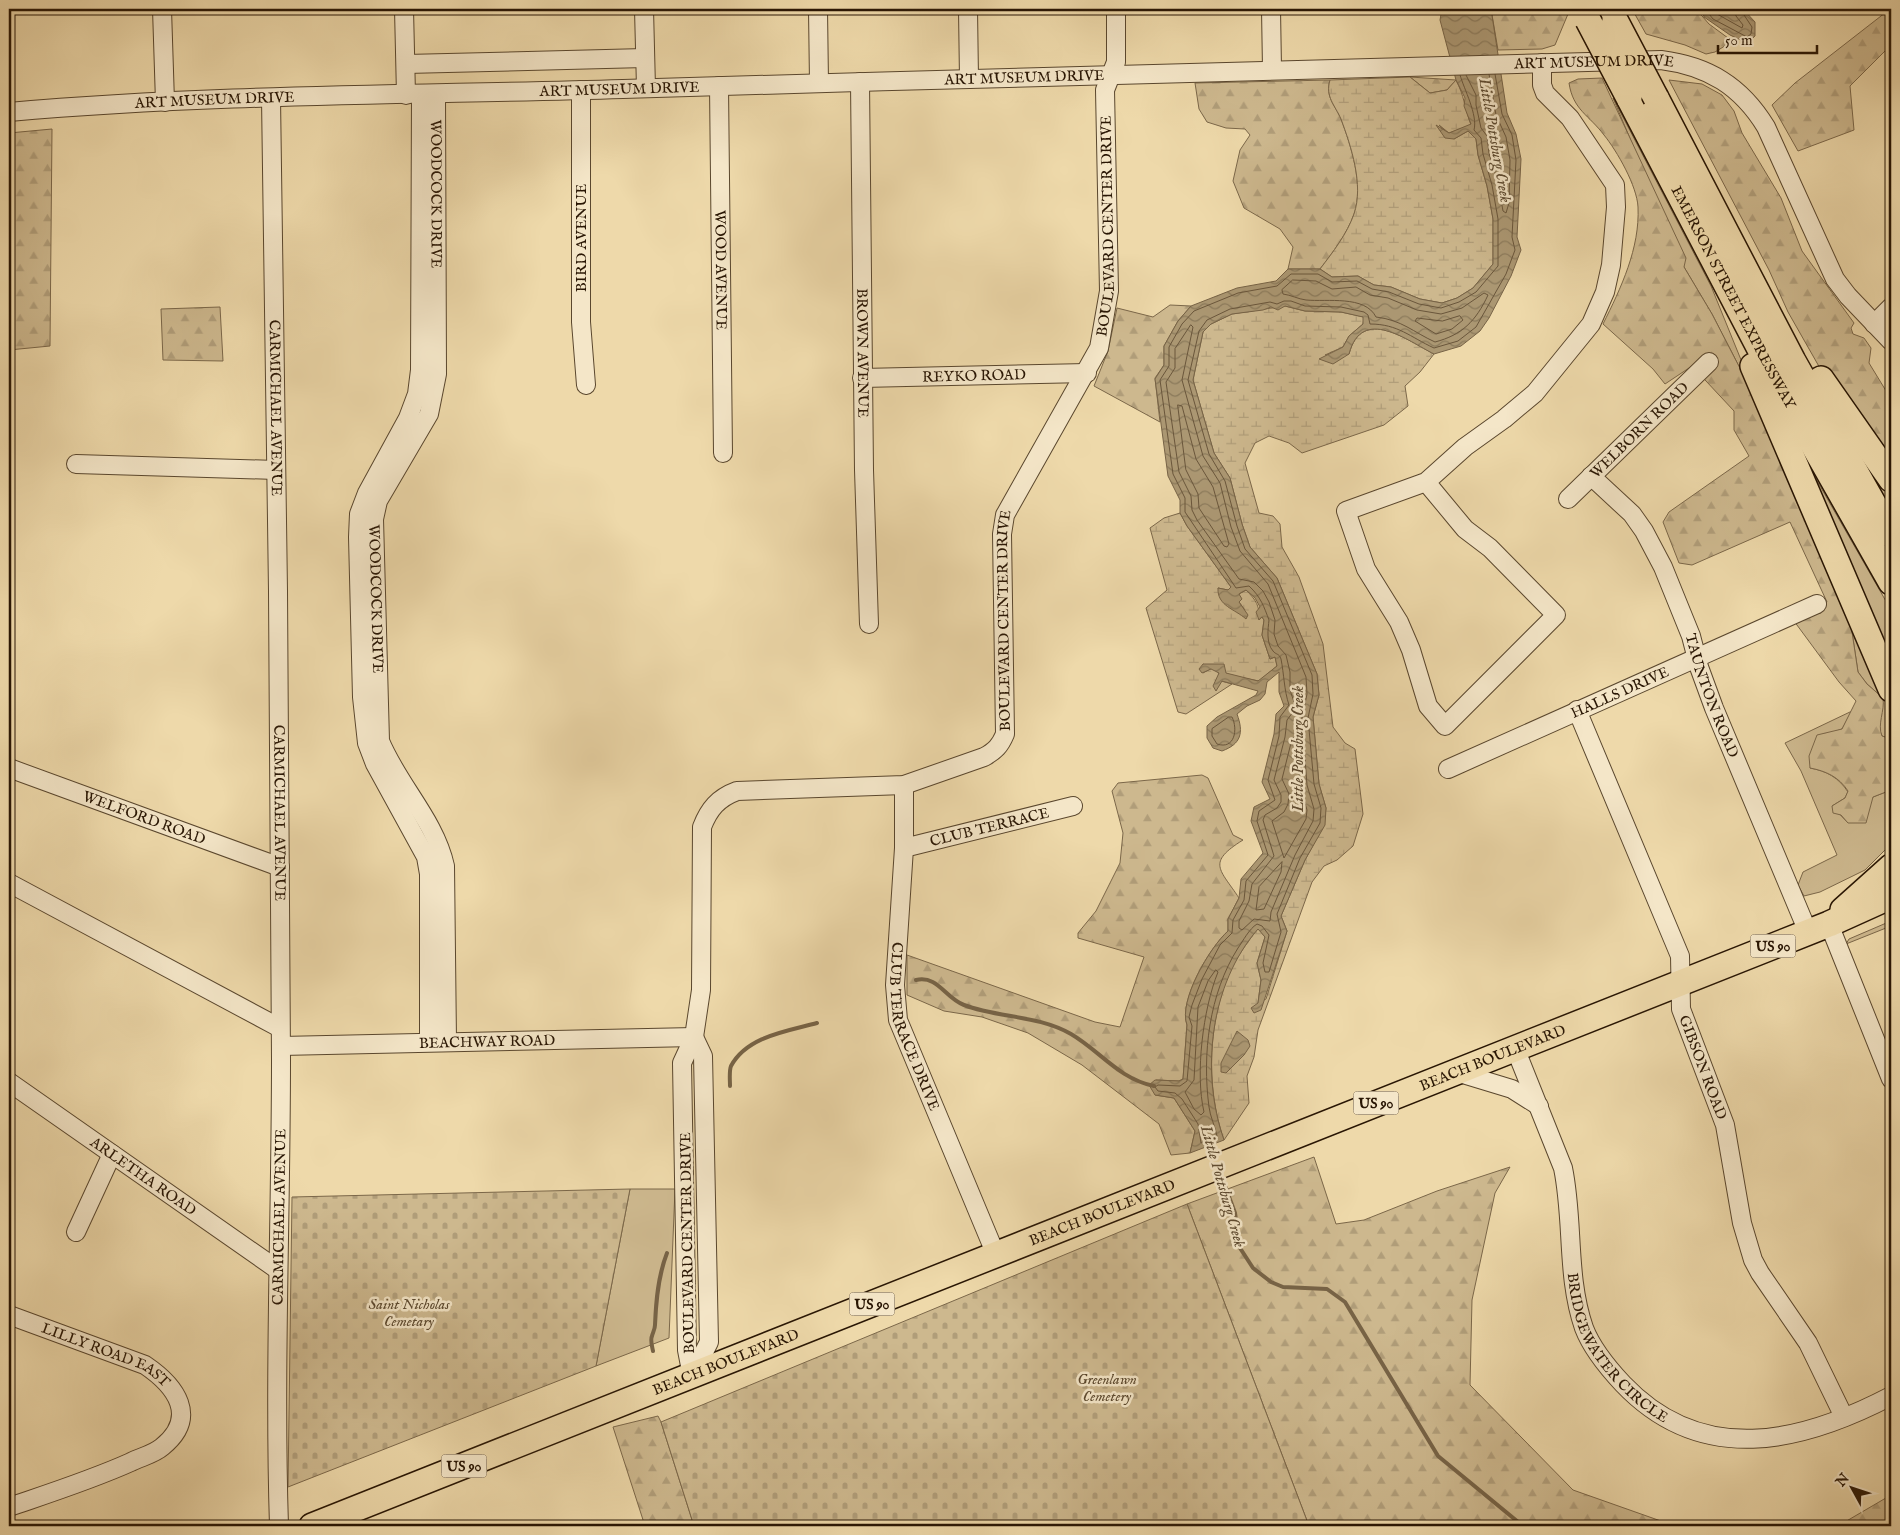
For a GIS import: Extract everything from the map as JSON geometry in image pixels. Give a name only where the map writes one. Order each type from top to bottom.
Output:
[{"type":"highway","name":"EMERSON STREET EXPRESSWAY","points":[[1599,14],[1629,98],[1722,251],[1793,361],[1891,534]]},
{"type":"highway","name":"EMERSON STREET EXPRESSWAY","points":[[1599,14],[1656,98],[1773,374],[1891,582]]},
{"type":"highway","points":[[1722,251],[1785,322],[1832,399],[1891,480]]},
{"type":"highway","points":[[1722,251],[1744,346],[1891,689]]},
{"type":"highway","points":[[1818,928],[1891,867]]},
{"type":"highway","name":"BEACH BOULEVARD","points":[[312,1526],[1818,928],[1891,896]]},
{"type":"street","points":[[162,9],[165,102]]},
{"type":"street","points":[[404,9],[406,64],[421,94]]},
{"type":"street","points":[[644,9],[646,88]]},
{"type":"street","points":[[818,9],[819,83]]},
{"type":"street","points":[[968,9],[969,79]]},
{"type":"street","name":"BOULEVARD CENTER DRIVE","points":[[692,1376],[708,1342],[703,1056],[694,1037],[701,990],[702,827],[713,806],[724,796],[737,791],[904,785],[984,757],[994,752],[1001,744],[1005,734],[1002,534],[1005,516],[1087,373],[1099,348],[1109,291],[1105,90],[1116,62],[1116,9]]},
{"type":"street","points":[[1271,9],[1272,68]]},
{"type":"street","points":[[406,64],[645,58]]},
{"type":"street","name":"ART MUSEUM DRIVE","points":[[9,112],[165,102],[271,98],[1111,75],[1272,68],[1661,60],[1692,65],[1724,81],[1739,92],[1755,109],[1766,126],[1835,279],[1891,341]]},
{"type":"street","points":[[1426,482],[1465,529],[1490,548],[1556,615],[1445,726],[1428,706],[1411,650],[1399,622],[1366,569],[1346,511],[1426,482],[1465,447],[1504,420],[1535,393],[1591,324],[1605,292],[1613,248],[1616,208],[1614,185],[1570,118],[1545,93],[1542,85],[1542,63]]},
{"type":"street","name":"BROWN AVENUE","points":[[860,82],[862,378],[869,624]]},
{"type":"street","name":"WOOD AVENUE","points":[[718,86],[723,453]]},
{"type":"street","name":"BIRD AVENUE","points":[[581,90],[581,322],[586,385]]},
{"type":"street","name":"WOODCOCK DRIVE","points":[[421,94],[437,374],[429,414],[378,501],[374,519],[380,741],[387,759],[434,835],[443,858],[447,1041]]},
{"type":"street","name":"WOODCOCK DRIVE","points":[[421,94],[420,370],[418,390],[408,418],[367,492],[359,514],[358,537],[362,697],[367,743],[376,767],[426,857],[429,874],[429,1042]]},
{"type":"street","name":"CARMICHAEL AVENUE","points":[[271,98],[280,867],[281,1046],[278,1270],[280,1526]]},
{"type":"street","points":[[1874,324],[1891,307]]},
{"type":"street","name":"WELBORN ROAD","points":[[1568,499],[1709,362]]},
{"type":"street","name":"REYKO ROAD","points":[[862,378],[1087,373]]},
{"type":"street","points":[[76,464],[276,470]]},
{"type":"street","name":"TAUNTON ROAD","points":[[1592,476],[1632,514],[1644,531],[1671,586],[1694,643],[1697,659],[1714,708],[1891,1079]]},
{"type":"street","name":"HALLS DRIVE","points":[[1448,769],[1817,604]]},
{"type":"street","name":"GIBSON ROAD","points":[[1577,710],[1680,956],[1681,1009],[1725,1125],[1742,1223],[1753,1260],[1808,1343],[1844,1417]]},
{"type":"street","name":"WELFORD ROAD","points":[[9,768],[280,867]]},
{"type":"street","name":"CLUB TERRACE DRIVE","points":[[904,785],[904,848],[895,985],[898,1020],[996,1255]]},
{"type":"street","name":"CLUB TERRACE","points":[[904,848],[1073,806]]},
{"type":"street","points":[[9,883],[280,1028]]},
{"type":"street","name":"BEACHWAY ROAD","points":[[281,1046],[694,1037]]},
{"type":"street","name":"BRIDGEWATER CIRCLE","points":[[1515,1048],[1563,1168],[1567,1187],[1572,1278],[1585,1330],[1596,1352],[1632,1393],[1674,1421],[1701,1432],[1727,1438],[1776,1438],[1814,1429],[1891,1396]]},
{"type":"street","points":[[1456,1072],[1512,1089],[1539,1106]]},
{"type":"street","name":"ARLETHA ROAD","points":[[9,1082],[278,1270]]},
{"type":"street","points":[[76,1232],[112,1154]]},
{"type":"street","name":"LILLY ROAD EAST","points":[[9,1315],[145,1365],[161,1376],[172,1388],[178,1398],[180,1415],[174,1435],[161,1448],[99,1477],[9,1507]]},
{"type":"green space","points":[[1491,9],[1565,9],[1568,14],[1555,45],[1542,49],[1498,50]]},
{"type":"green space","points":[[1632,9],[1696,9],[1709,24],[1728,38],[1728,44],[1715,52],[1706,54],[1685,45],[1646,34]]},
{"type":"green space","points":[[1890,9],[1891,45],[1850,86],[1854,130],[1798,151],[1772,105],[1795,83]]},
{"type":"green space","points":[[1410,77],[1456,80],[1447,90],[1430,93]]},
{"type":"green space","points":[[1410,77],[1430,93],[1447,90],[1456,80],[1471,125],[1449,133],[1439,125],[1454,139],[1468,131],[1476,139],[1493,219],[1493,264],[1473,288],[1457,298],[1442,303],[1420,299],[1391,287],[1374,285],[1358,276],[1332,277],[1320,269],[1348,229],[1357,203],[1358,191],[1349,141],[1341,119],[1331,101],[1329,91],[1330,80]]},
{"type":"green space","points":[[1602,78],[1686,258],[1684,267],[1712,314],[1761,409],[1846,592],[1858,672],[1867,684],[1883,698],[1881,731],[1882,736],[1891,739],[1891,790],[1873,797],[1866,823],[1848,823],[1841,815],[1833,813],[1832,806],[1845,798],[1848,791],[1832,775],[1810,768],[1809,756],[1817,735],[1842,729],[1856,701],[1839,682],[1794,621],[1827,602],[1790,522],[1692,565],[1679,563],[1663,522],[1669,512],[1749,456],[1734,430],[1734,411],[1692,366],[1665,384],[1653,369],[1603,324],[1623,282],[1633,253],[1638,222],[1638,207],[1630,179],[1615,150],[1598,128],[1582,112],[1571,92],[1569,83],[1578,79]]},
{"type":"green space","points":[[1330,80],[1329,91],[1331,101],[1341,119],[1355,166],[1358,191],[1357,203],[1348,229],[1320,269],[1288,269],[1293,247],[1280,229],[1244,208],[1233,181],[1240,150],[1250,135],[1245,129],[1226,128],[1207,122],[1199,109],[1195,83]]},
{"type":"green space","points":[[1669,80],[1702,84],[1722,95],[1734,111],[1742,133],[1781,198],[1802,251],[1854,323],[1851,328],[1853,334],[1864,338],[1871,348],[1869,363],[1891,399],[1891,471],[1825,377],[1788,312],[1769,270]]},
{"type":"green space","points":[[1613,98],[1711,286],[1761,409],[1712,314],[1684,267]]},
{"type":"green space","points":[[52,129],[50,346],[9,350],[9,133]]},
{"type":"green space","points":[[1170,305],[1191,306],[1178,321],[1164,346],[1164,365],[1155,378],[1160,422],[1094,386],[1108,351],[1117,308],[1153,317]]},
{"type":"green space","points":[[1285,306],[1305,311],[1341,312],[1364,317],[1363,324],[1349,336],[1343,347],[1325,355],[1349,354],[1355,339],[1364,332],[1375,329],[1399,335],[1434,354],[1420,372],[1405,386],[1408,406],[1384,425],[1302,453],[1289,443],[1269,436],[1255,443],[1245,463],[1259,513],[1273,516],[1280,524],[1282,547],[1299,577],[1323,644],[1333,727],[1345,743],[1355,749],[1363,814],[1353,846],[1337,860],[1324,866],[1312,882],[1258,1030],[1254,1057],[1247,1076],[1249,1103],[1224,1140],[1214,1097],[1212,1052],[1218,1008],[1224,987],[1232,967],[1258,928],[1265,937],[1257,963],[1261,980],[1258,1003],[1266,999],[1287,931],[1281,916],[1305,860],[1324,825],[1326,808],[1319,784],[1313,717],[1319,695],[1317,674],[1277,578],[1250,547],[1230,478],[1214,453],[1193,380],[1203,332],[1211,324],[1232,314]],"holes":[[[1237,1032],[1242,1036],[1244,1055],[1226,1073]]]},
{"type":"green space","points":[[220,307],[223,361],[163,360],[161,309]]},
{"type":"green space","points":[[1808,465],[1891,610],[1891,677]]},
{"type":"green space","points":[[1867,466],[1891,489],[1891,510]]},
{"type":"green space","points":[[1180,513],[1187,526],[1231,587],[1228,590],[1218,588],[1228,605],[1235,610],[1245,610],[1239,602],[1239,594],[1246,590],[1255,600],[1259,611],[1259,620],[1262,617],[1264,620],[1262,635],[1270,659],[1275,657],[1277,666],[1259,681],[1233,676],[1203,664],[1203,673],[1212,668],[1219,673],[1216,690],[1221,681],[1232,684],[1186,714],[1178,712],[1146,608],[1167,590],[1150,528],[1164,518]]},
{"type":"green space","points":[[1846,592],[1891,707],[1891,739],[1882,736],[1879,729],[1883,698],[1867,684],[1858,672]]},
{"type":"green space","points":[[1852,711],[1842,729],[1831,733],[1810,768],[1832,776],[1848,792],[1845,798],[1832,806],[1848,823],[1873,797],[1891,790],[1891,844],[1865,870],[1820,892],[1804,896],[1798,885],[1803,872],[1837,855],[1801,771],[1785,743]]},
{"type":"green space","points":[[1202,775],[1208,778],[1233,835],[1243,840],[1231,848],[1220,861],[1222,873],[1239,898],[1228,919],[1228,931],[1205,961],[1191,989],[1185,1015],[1187,1025],[1183,1079],[1179,1081],[1156,1080],[1155,1095],[1174,1098],[1195,1131],[1190,1153],[1171,1155],[1159,1124],[1082,1065],[1028,1033],[982,1017],[944,1011],[907,995],[907,955],[1095,1022],[1120,1027],[1144,957],[1078,938],[1078,933],[1096,911],[1120,863],[1123,833],[1112,791],[1118,783]]},
{"type":"green space","points":[[1891,921],[1891,926],[1846,944],[1849,939]]},
{"type":"green space","points":[[1314,1157],[1336,1224],[1364,1220],[1437,1191],[1510,1167],[1495,1193],[1472,1300],[1470,1385],[1573,1490],[1675,1526],[1309,1526],[1187,1204]]},
{"type":"green space","points":[[630,1189],[675,1189],[669,1338],[596,1366]]},
{"type":"green space","name":"Saint Nicholas Cemetary","points":[[630,1189],[596,1366],[288,1487],[292,1197]]},
{"type":"green space","name":"Greenlawn Cemetery","points":[[1187,1204],[1309,1526],[694,1526],[661,1422]]},
{"type":"green space","points":[[658,1416],[694,1526],[645,1526],[613,1427]]},
{"type":"green space","points":[[1891,1495],[1891,1526],[1838,1526]]},
{"type":"water","points":[[1442,9],[1491,9],[1507,113],[1516,134],[1521,159],[1517,237],[1521,250],[1511,276],[1480,331],[1461,346],[1434,354],[1399,335],[1375,329],[1364,332],[1355,339],[1349,354],[1333,364],[1319,359],[1343,347],[1349,336],[1363,324],[1363,317],[1341,312],[1305,311],[1285,306],[1278,310],[1271,307],[1263,310],[1232,314],[1211,324],[1203,332],[1193,380],[1214,453],[1230,478],[1250,547],[1277,578],[1317,674],[1319,695],[1313,717],[1319,784],[1326,808],[1325,825],[1305,860],[1281,916],[1287,931],[1261,1010],[1254,1013],[1251,1008],[1258,1003],[1261,980],[1257,963],[1265,937],[1258,929],[1242,951],[1229,976],[1220,1002],[1214,1030],[1212,1058],[1212,1086],[1224,1140],[1190,1153],[1195,1131],[1174,1098],[1155,1095],[1149,1085],[1155,1080],[1179,1081],[1183,1079],[1187,1025],[1185,1015],[1191,989],[1205,961],[1228,931],[1228,919],[1239,898],[1241,879],[1263,853],[1251,821],[1254,807],[1270,799],[1262,782],[1274,734],[1276,714],[1284,706],[1279,692],[1279,672],[1267,682],[1265,694],[1260,700],[1247,706],[1237,714],[1240,732],[1237,741],[1233,745],[1222,751],[1213,748],[1207,738],[1207,726],[1217,717],[1256,695],[1258,691],[1222,681],[1216,691],[1213,686],[1219,673],[1211,669],[1202,673],[1199,669],[1203,664],[1224,664],[1226,673],[1258,681],[1277,666],[1275,657],[1270,659],[1262,635],[1264,620],[1262,617],[1259,620],[1256,612],[1260,607],[1255,598],[1246,590],[1239,594],[1242,599],[1239,602],[1248,615],[1246,619],[1220,599],[1218,588],[1228,590],[1231,587],[1187,526],[1180,513],[1180,500],[1168,476],[1155,379],[1164,365],[1164,346],[1178,321],[1191,306],[1237,288],[1276,281],[1288,269],[1320,269],[1332,277],[1358,276],[1374,285],[1391,287],[1420,299],[1442,303],[1457,298],[1473,288],[1493,264],[1493,219],[1476,139],[1468,131],[1454,139],[1445,138],[1436,125],[1449,133],[1471,124],[1464,106],[1465,98],[1456,80],[1440,20]]},
{"type":"water","points":[[1706,9],[1743,9],[1755,22],[1755,36],[1747,43],[1730,35],[1704,17],[1703,13]]},
{"type":"water","points":[[1237,1031],[1248,1040],[1250,1046],[1226,1073],[1221,1072],[1221,1063]]},
{"type":"waterway","points":[[916,980],[924,979],[936,984],[957,1002],[964,1005],[1045,1023],[1058,1028],[1071,1034],[1120,1071],[1154,1086]]},
{"type":"waterway","points":[[730,1086],[731,1066],[747,1048],[769,1036],[817,1023]]},
{"type":"waterway","name":"Little Pottsburg Creek","points":[[1209,1146],[1215,1159]]},
{"type":"waterway","name":"Little Pottsburg Creek","points":[[1221,1175],[1235,1213],[1240,1248],[1253,1268],[1271,1282],[1283,1287],[1327,1289],[1345,1302],[1438,1456],[1523,1526]]},
{"type":"waterway","points":[[653,1351],[651,1339],[655,1326],[658,1289],[667,1253]]}]
